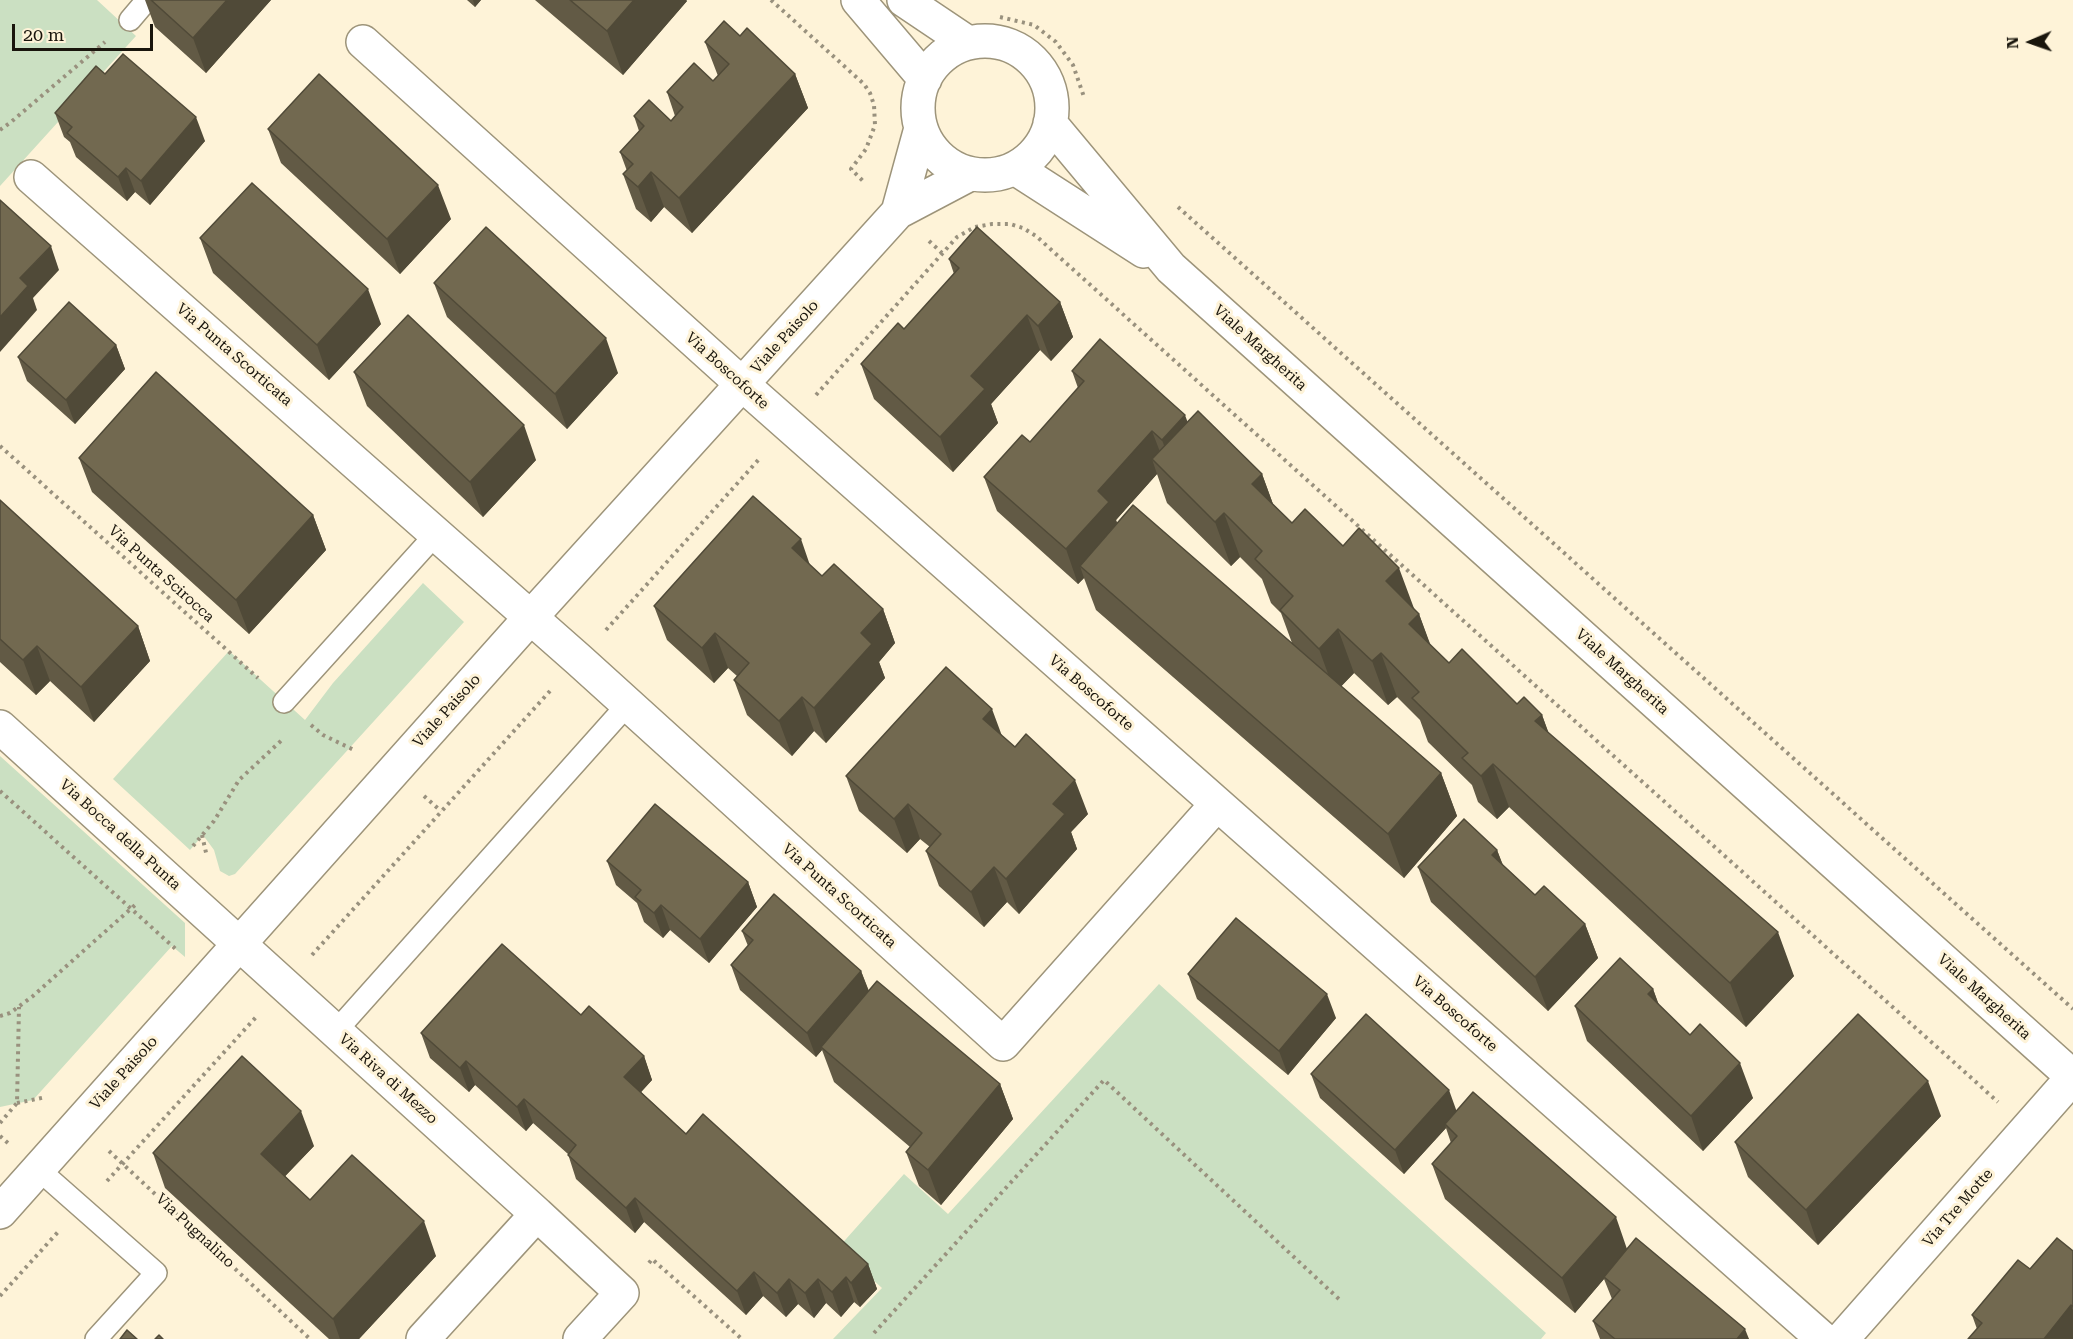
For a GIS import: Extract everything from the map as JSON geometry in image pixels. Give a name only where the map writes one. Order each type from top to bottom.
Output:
[{"type":"street","points":[[858,0],[925,79]]},
{"type":"street","points":[[904,0],[968,43]]},
{"type":"street","points":[[989,40],[1010,45],[1029,56],[1043,72],[1051,92],[1053,114],[1047,136],[1034,155],[1015,168],[993,175],[970,174],[949,165],[932,149],[921,128],[918,106],[925,79],[932,66],[948,51],[968,43],[989,40]]},
{"type":"street","name":"Via Boscoforte","points":[[363,42],[742,384],[1823,1339]]},
{"type":"street","name":"Viale Margherita","points":[[1050,123],[1171,268],[2073,1077]]},
{"type":"street","name":"Viale Paisolo","points":[[898,212],[921,128]]},
{"type":"street","name":"Viale Margherita","points":[[1015,168],[1171,268]]},
{"type":"street","name":"Viale Paisolo","points":[[0,1212],[530,618],[898,212],[970,174]]},
{"type":"street","name":"Via Punta Scorticata","points":[[31,177],[628,704],[1003,1044],[1217,804]]},
{"type":"street","name":"Via Bocca della Punta","points":[[0,727],[240,944]]},
{"type":"street","name":"Via Riva di Mezzo","points":[[240,944],[622,1293]]},
{"type":"street","name":"Via Tre Motte","points":[[1842,1339],[2073,1077]]},
{"type":"street","points":[[423,1339],[537,1214]]},
{"type":"street","points":[[580,1339],[622,1293]]},
{"type":"lane","points":[[130,20],[147,0]]},
{"type":"lane","points":[[284,702],[436,534]]},
{"type":"lane","points":[[336,1031],[628,704]]},
{"type":"lane","points":[[38,1169],[156,1273],[96,1339]]},
{"type":"path","points":[[771,0],[864,84],[870,93],[874,105],[875,126],[866,149],[851,169],[868,185]]},
{"type":"path","points":[[995,17],[1019,20],[1034,25],[1056,42],[1073,65],[1085,100]]},
{"type":"path","points":[[0,130],[130,20]]},
{"type":"path","points":[[1174,204],[2073,1009]]},
{"type":"path","name":"Via Punta Scirocca","points":[[0,446],[305,720],[270,749],[239,780],[214,821],[166,877]]},
{"type":"path","points":[[0,791],[208,979]]},
{"type":"path","points":[[0,1016],[10,1013],[33,996],[166,877]]},
{"type":"path","points":[[0,1123],[17,1103],[19,1006]]},
{"type":"path","points":[[873,1333],[1104,1080],[1340,1300]]},
{"type":"path","name":"Via Pugnalino","points":[[79,1123],[310,1339]]},
{"type":"path","points":[[622,1293],[652,1259],[742,1339]]},
{"type":"green space","points":[[0,0],[97,0],[136,36],[0,186]]},
{"type":"green space","points":[[423,583],[464,622],[235,874],[229,876],[220,871],[214,850],[203,835],[190,850],[113,779],[229,651],[305,720],[333,683]]},
{"type":"green space","points":[[0,756],[185,923],[185,957],[172,946],[33,1100],[0,1107]]},
{"type":"green space","points":[[1159,984],[1546,1333],[1541,1339],[833,1339],[882,1288],[838,1248],[904,1174],[948,1214]]},
{"type":"building","points":[[151,0],[227,0],[193,38]]},
{"type":"building","points":[[570,0],[634,0],[607,31]]},
{"type":"building","points":[[724,21],[740,36],[747,28],[795,74],[679,198],[651,172],[638,187],[623,174],[633,164],[620,152],[644,126],[634,116],[649,100],[671,121],[683,107],[667,92],[694,63],[713,81],[729,64],[705,42]]},
{"type":"building","points":[[123,54],[196,117],[141,181],[126,168],[118,177],[67,133],[72,127],[55,113],[96,66],[105,74]]},
{"type":"building","points":[[319,74],[438,185],[387,239],[268,129]]},
{"type":"building","points":[[252,183],[368,289],[317,345],[200,238]]},
{"type":"building","points":[[0,200],[51,246],[20,278],[28,286],[0,317]]},
{"type":"building","points":[[486,227],[606,338],[555,394],[434,283]]},
{"type":"building","points":[[977,227],[1060,302],[1038,326],[1027,315],[971,376],[985,389],[940,437],[861,364],[898,323],[904,329],[959,268],[949,259]]},
{"type":"building","points":[[69,302],[116,345],[66,400],[18,357]]},
{"type":"building","points":[[408,315],[524,425],[470,482],[354,372]]},
{"type":"building","points":[[1100,339],[1185,415],[1162,440],[1152,431],[1098,491],[1109,502],[1066,549],[984,477],[1022,435],[1030,442],[1084,381],[1072,371]]},
{"type":"building","points":[[156,372],[313,515],[236,600],[79,458]]},
{"type":"building","points":[[1198,411],[1262,474],[1252,484],[1292,523],[1305,509],[1343,546],[1359,528],[1399,568],[1386,581],[1419,614],[1409,624],[1449,663],[1462,649],[1517,704],[1524,697],[1542,715],[1535,721],[1778,932],[1730,983],[1493,764],[1481,776],[1462,758],[1468,753],[1412,698],[1419,692],[1381,653],[1372,661],[1338,629],[1319,649],[1280,610],[1293,596],[1255,559],[1262,551],[1224,513],[1215,522],[1152,459]]},
{"type":"building","points":[[753,496],[801,539],[792,548],[822,576],[834,564],[883,609],[861,633],[872,644],[814,708],[802,697],[779,721],[734,680],[749,663],[715,633],[702,648],[654,606]]},
{"type":"building","points":[[0,500],[138,626],[81,687],[37,646],[23,660],[0,639]]},
{"type":"building","points":[[1133,505],[1441,773],[1388,834],[1080,566]]},
{"type":"building","points":[[946,667],[992,709],[983,719],[1015,747],[1026,734],[1075,780],[1053,804],[1065,814],[1006,879],[994,867],[971,892],[926,851],[941,834],[908,804],[894,819],[846,776]]},
{"type":"building","points":[[655,804],[748,882],[700,939],[661,905],[654,913],[635,897],[641,890],[607,861]]},
{"type":"building","points":[[1464,819],[1497,850],[1492,855],[1535,895],[1544,886],[1585,924],[1535,977],[1418,867]]},
{"type":"building","points":[[774,894],[861,971],[807,1033],[731,965],[753,940],[742,931]]},
{"type":"building","points":[[1236,918],[1327,994],[1279,1051],[1188,974]]},
{"type":"building","points":[[502,944],[581,1015],[589,1006],[644,1056],[624,1077],[686,1134],[703,1114],[868,1264],[851,1283],[846,1277],[832,1292],[818,1279],[805,1293],[789,1279],[777,1293],[754,1272],[737,1291],[635,1198],[626,1208],[568,1155],[576,1145],[524,1099],[517,1107],[466,1061],[460,1068],[421,1033]]},
{"type":"building","points":[[1620,958],[1653,989],[1648,994],[1690,1035],[1700,1024],[1740,1063],[1691,1116],[1575,1006]]},
{"type":"building","points":[[877,981],[1000,1084],[928,1170],[906,1152],[922,1133],[821,1047]]},
{"type":"building","points":[[1366,1014],[1449,1090],[1395,1150],[1311,1074]]},
{"type":"building","points":[[1858,1014],[1928,1081],[1806,1210],[1735,1142]]},
{"type":"building","points":[[242,1056],[301,1111],[261,1154],[310,1200],[352,1155],[424,1221],[333,1319],[153,1153]]},
{"type":"building","points":[[1473,1092],[1616,1217],[1562,1278],[1432,1164],[1457,1136],[1445,1124]]},
{"type":"building","points":[[1636,1238],[1745,1329],[1737,1339],[1615,1339],[1593,1321],[1620,1290],[1604,1277]]},
{"type":"building","points":[[2057,1238],[2073,1251],[2073,1307],[2071,1305],[2044,1339],[1968,1339],[1982,1323],[1972,1315],[2018,1260],[2030,1269]]},
{"type":"building","points":[[127,1330],[137,1339],[120,1339]]}]
